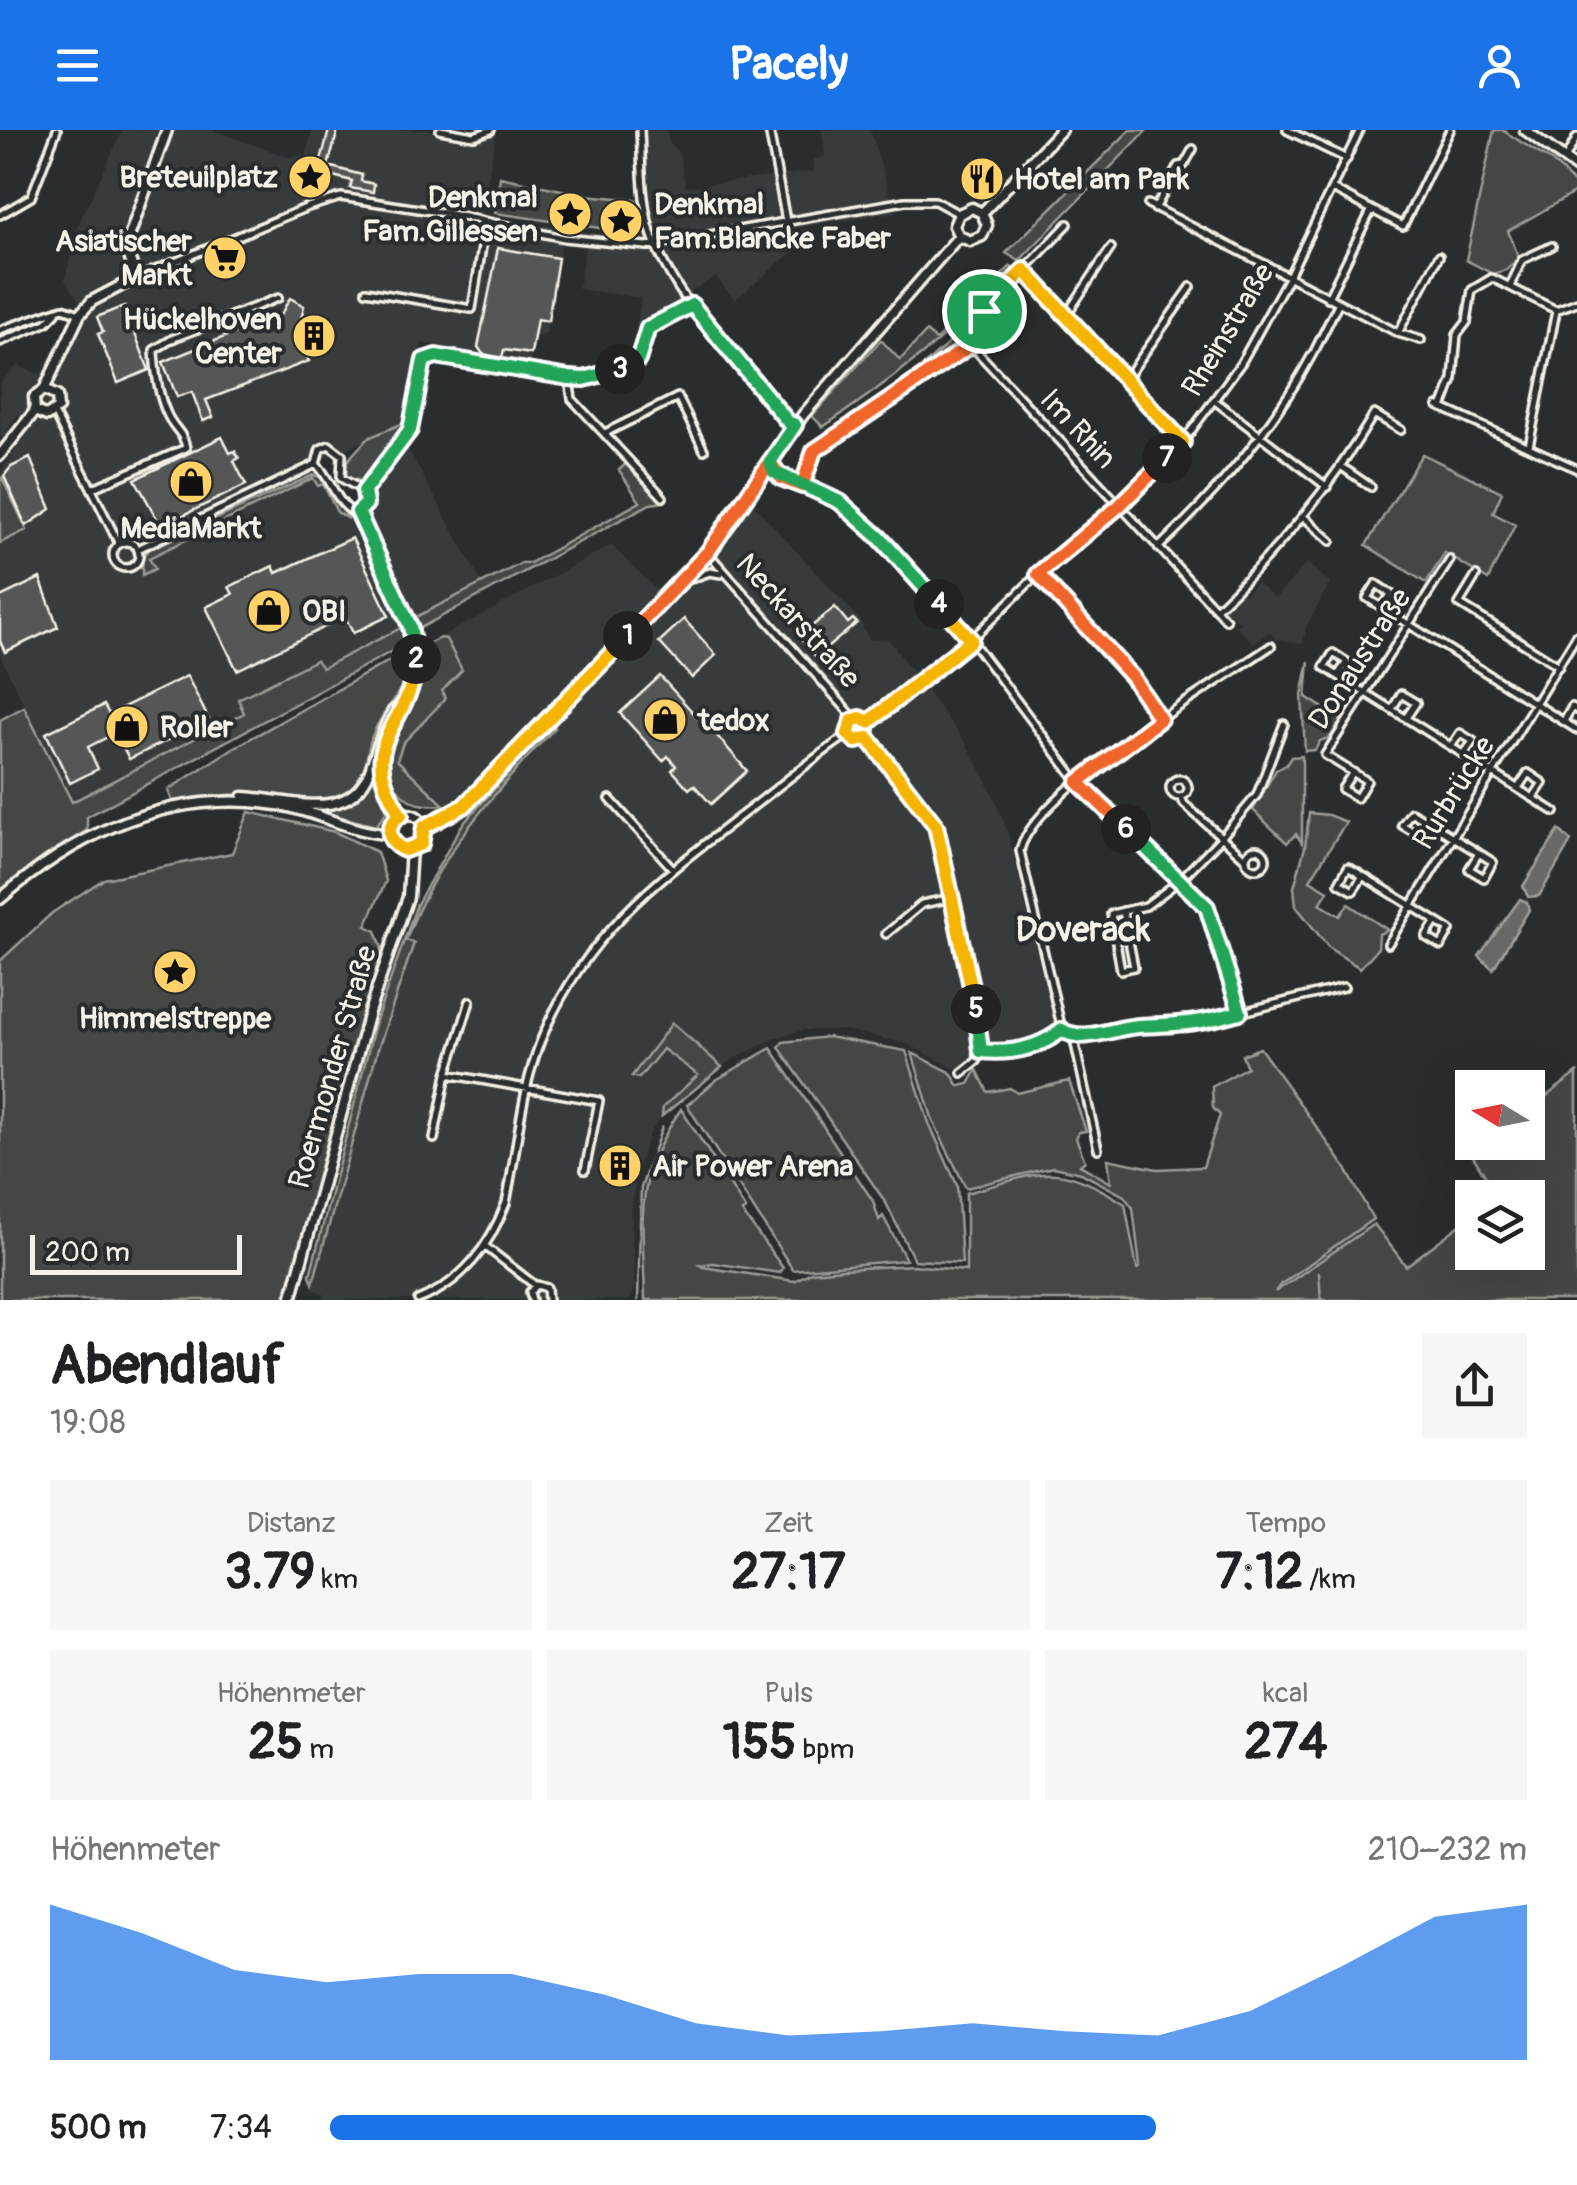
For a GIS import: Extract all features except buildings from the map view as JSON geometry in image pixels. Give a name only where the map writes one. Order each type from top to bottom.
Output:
[{"type":"main road","points":[[0,456],[35,410],[34,396],[44,390],[80,314],[100,296],[136,278],[128,253],[129,238],[166,130]]},
{"type":"main road","points":[[982,214],[1061,130]]},
{"type":"main road","points":[[1525,130],[1577,168]]},
{"type":"main road","points":[[972,208],[982,214],[986,225],[982,236],[970,240],[959,236],[954,226],[959,214],[972,208]]},
{"type":"main road","points":[[424,827],[464,806],[682,582],[708,552],[795,425],[959,236]]},
{"type":"main road","points":[[35,410],[43,416],[54,413],[57,396],[44,390]]},
{"type":"main road","points":[[0,898],[39,865],[87,835],[143,812],[261,798],[319,806],[351,796],[370,770],[377,741],[392,711],[404,704]]},
{"type":"main road","points":[[224,801],[285,806],[389,834]]},
{"type":"main road","points":[[413,814],[424,827],[424,838],[411,850],[394,844],[389,834],[392,822],[401,815],[413,814]]},
{"type":"main road","name":"Roermonder Straße","points":[[295,1299],[380,974],[408,897],[411,850]]},
{"type":"street","points":[[0,214],[30,197],[57,130]]},
{"type":"street","points":[[440,130],[478,136],[491,130]]},
{"type":"street","points":[[640,130],[647,216],[655,243],[692,305],[788,422],[795,425]]},
{"type":"street","points":[[769,130],[786,221]]},
{"type":"street","points":[[1287,130],[1347,159]]},
{"type":"street","name":"Rheinstraße","points":[[869,722],[971,640],[1038,574],[1119,506],[1183,442],[1241,364],[1360,130]]},
{"type":"street","points":[[1332,189],[1402,226],[1450,130]]},
{"type":"street","points":[[1566,158],[1577,136]]},
{"type":"street","points":[[1156,209],[1178,166],[1184,164],[1193,149]]},
{"type":"street","points":[[136,278],[308,207],[341,198],[582,240],[646,246],[917,200],[935,202],[959,214]]},
{"type":"street","points":[[1148,204],[1398,334],[1421,340]]},
{"type":"street","points":[[1328,298],[1372,210]]},
{"type":"street","points":[[366,291],[472,310],[486,222]]},
{"type":"street","points":[[802,486],[814,451],[971,345],[972,325],[1068,224]]},
{"type":"street","points":[[1510,287],[1522,260],[1552,246]]},
{"type":"street","points":[[1067,314],[1111,248]]},
{"type":"street","points":[[1398,334],[1439,256]]},
{"type":"street","points":[[1024,270],[1183,442]]},
{"type":"street","points":[[1577,302],[1556,310],[1492,278],[1472,290],[1467,322],[1457,335],[1453,379],[1440,407],[1577,469]]},
{"type":"street","points":[[1126,378],[1190,287]]},
{"type":"street","points":[[93,488],[186,448],[184,436],[168,417],[162,400],[154,350],[174,338],[278,298]]},
{"type":"street","points":[[1158,548],[1228,479],[1261,437],[1314,352],[1338,302]]},
{"type":"street","points":[[358,512],[366,504],[364,491],[410,430],[421,369],[429,356],[584,379],[628,367],[638,360],[648,328],[692,305]]},
{"type":"street","points":[[0,342],[46,323],[63,308],[80,314]]},
{"type":"street","points":[[1529,446],[1556,310]]},
{"type":"street","points":[[0,330],[46,312],[56,313]]},
{"type":"street","name":"Im Rhin","points":[[971,345],[1226,620]]},
{"type":"street","points":[[569,378],[572,399],[663,497]]},
{"type":"street","points":[[604,433],[678,397],[704,450]]},
{"type":"street","points":[[1215,401],[1328,488]]},
{"type":"street","points":[[54,413],[120,544],[114,558],[124,568],[136,564],[138,549]]},
{"type":"street","points":[[1216,608],[1265,562],[1328,488],[1374,414],[1401,430]]},
{"type":"street","points":[[316,464],[317,453],[323,446],[336,448],[342,455],[340,478],[364,491]]},
{"type":"street","points":[[770,462],[781,478],[840,502],[880,538],[971,640],[1078,782],[1207,907],[1240,1012]]},
{"type":"street","points":[[316,464],[325,472],[342,505],[358,512],[410,626],[416,650],[413,681],[380,754],[386,789],[401,815]]},
{"type":"street","points":[[138,549],[316,464]]},
{"type":"street","points":[[1342,467],[1371,487]]},
{"type":"street","points":[[1304,517],[1331,541]]},
{"type":"street","points":[[120,544],[129,542],[138,549]]},
{"type":"street","name":"Neckarstraße","points":[[708,552],[724,575],[855,719]]},
{"type":"street","name":"Donaustraße","points":[[1352,772],[1342,789],[1357,798],[1367,781],[1325,755],[1450,560]]},
{"type":"street","points":[[682,582],[710,572],[724,575]]},
{"type":"street","points":[[1038,574],[1132,677],[1160,719]]},
{"type":"street","points":[[1476,576],[1459,604],[1559,666]]},
{"type":"street","points":[[1382,608],[1391,594],[1376,584],[1367,598],[1382,608],[1563,722],[1577,730]]},
{"type":"street","name":"Rurbrücke","points":[[1388,944],[1577,636]]},
{"type":"street","points":[[1062,1030],[1020,851],[1037,820],[1078,782],[1160,719],[1271,646]]},
{"type":"street","points":[[1338,676],[1347,662],[1333,653],[1324,666],[1338,676],[1556,812]]},
{"type":"street","points":[[1392,709],[1401,694],[1416,703],[1406,718]]},
{"type":"street","points":[[1563,722],[1572,707],[1577,710]]},
{"type":"street","points":[[418,1300],[457,1277],[486,1247],[506,1203],[540,1044],[574,974],[629,906],[848,734],[855,719],[869,722],[868,738],[931,816],[952,898],[981,1051],[977,1061],[962,1073]]},
{"type":"street","points":[[1124,911],[1134,967],[1121,970],[1111,914],[1124,911],[1146,906],[1179,881],[1220,838],[1258,796],[1284,724]]},
{"type":"street","points":[[1452,746],[1460,732],[1473,741],[1464,755]]},
{"type":"street","points":[[848,734],[856,741],[868,738]]},
{"type":"street","points":[[1518,788],[1528,773],[1543,782],[1534,798]]},
{"type":"street","points":[[1181,797],[1246,859]]},
{"type":"street","points":[[610,799],[673,868]]},
{"type":"street","points":[[1425,820],[1417,834],[1402,826],[1411,812],[1425,820],[1453,838],[1479,853],[1494,862],[1484,878],[1469,869],[1479,853]]},
{"type":"street","points":[[1363,876],[1353,892],[1339,882],[1348,867],[1363,876],[1411,906],[1436,921],[1450,930],[1441,946],[1426,937],[1436,921]]},
{"type":"street","points":[[886,934],[922,904],[952,898]]},
{"type":"street","points":[[1062,1030],[1073,1035],[1140,1026],[1190,1025],[1344,987]]},
{"type":"street","points":[[434,1139],[447,1074],[470,1001]]},
{"type":"street","points":[[981,1051],[1010,1054],[1052,1038],[1062,1030]]},
{"type":"street","points":[[1073,1035],[1098,1150]]},
{"type":"street","points":[[447,1074],[599,1102],[585,1170]]},
{"type":"street","points":[[486,1247],[536,1286],[547,1288],[548,1300]]},
{"type":"street","points":[[532,1300],[530,1292],[536,1286]]},
{"type":"shaded area","points":[[123,130],[212,130],[289,157],[306,156],[312,130],[430,130],[480,139],[496,133],[482,215],[598,234],[658,235],[650,195],[645,130],[666,130],[670,144],[679,153],[686,187],[814,171],[813,160],[825,157],[822,130],[870,130],[895,212],[793,228],[798,247],[735,300],[716,277],[691,291],[681,304],[636,330],[641,298],[578,289],[585,248],[561,244],[546,333],[535,337],[529,366],[463,355],[464,351],[422,343],[408,421],[143,541],[143,556],[148,558],[314,478],[323,483],[337,512],[349,519],[401,628],[321,668],[316,660],[238,698],[245,713],[71,802],[0,655],[0,474],[33,423],[18,414],[3,438],[0,436],[0,383],[18,365],[40,375],[79,301],[65,280],[77,227]]},
{"type":"shaded area","points":[[1130,130],[1147,130],[1019,261],[1006,253]]},
{"type":"shaded area","points":[[1494,130],[1502,130],[1553,162],[1577,186],[1577,191],[1508,231],[1519,258],[1506,270],[1493,274],[1466,260]]},
{"type":"shaded area","points":[[500,177],[585,195],[636,200],[635,233],[495,213]]},
{"type":"shaded area","points":[[1011,266],[1015,269],[992,292],[899,372],[823,427],[812,416],[881,340],[900,360],[926,332],[936,340]]},
{"type":"shaded area","points":[[968,326],[965,346],[881,402],[878,398],[923,366]]},
{"type":"shaded area","points":[[408,421],[406,430],[362,481],[346,478],[346,462],[368,438]]},
{"type":"shaded area","points":[[406,445],[482,583],[414,618],[369,518],[382,472]]},
{"type":"shaded area","points":[[1422,454],[1502,492],[1493,513],[1515,525],[1488,580],[1445,553],[1426,583],[1366,545]]},
{"type":"shaded area","points":[[627,463],[664,502],[650,504],[420,628],[414,618],[522,563],[530,563],[640,502],[619,470]]},
{"type":"shaded area","points":[[313,475],[321,477],[349,519],[337,512],[323,484],[318,486],[313,478],[149,558],[155,569],[142,575],[143,555],[150,549]]},
{"type":"shaded area","points":[[0,480],[27,530],[0,543]]},
{"type":"shaded area","points":[[752,503],[859,619],[869,640],[888,639],[966,743],[1008,832],[1056,1033],[983,1052],[965,1074],[907,1044],[845,1030],[803,1030],[775,1038],[727,1063],[658,1121],[649,1134],[637,1170],[631,1213],[635,1286],[630,1300],[323,1300],[325,1295],[313,1289],[313,1283],[377,1052],[413,944],[405,940],[416,911],[445,858],[512,773],[555,729],[552,725],[724,548]]},
{"type":"shaded area","points":[[611,545],[659,592],[453,802],[444,805],[397,760],[397,749],[428,703],[430,643]]},
{"type":"shaded area","points":[[1307,563],[1330,583],[1306,627],[1303,644],[1276,639],[1270,632],[1253,643],[1236,626],[1240,622],[1222,608],[1240,590],[1245,594],[1257,582],[1275,598]]},
{"type":"shaded area","points":[[401,628],[407,643],[87,817],[87,830],[45,856],[0,892],[0,720],[24,707],[72,802],[244,713],[238,699],[316,660],[322,668]]},
{"type":"shaded area","points":[[446,639],[462,670],[442,691],[445,699],[403,743],[397,760],[444,805],[426,805],[401,793],[393,780],[391,753],[421,685],[424,646]]},
{"type":"shaded area","points":[[407,651],[404,679],[370,741],[362,777],[342,797],[315,803],[242,794],[172,801],[168,790],[230,750]]},
{"type":"shaded area","points":[[1309,661],[1306,697],[1342,720],[1331,737],[1320,741],[1315,750],[1305,751],[1302,695]]},
{"type":"shaded area","points":[[552,725],[555,728],[469,826],[434,881],[406,940],[414,943],[377,1052],[313,1283],[310,1275],[376,1020],[417,904],[462,825]]},
{"type":"shaded area","points":[[1302,756],[1302,843],[1296,834],[1287,843],[1253,810],[1276,770],[1291,757]]},
{"type":"shaded area","points":[[373,773],[387,811],[376,826],[326,813],[326,809],[358,794]]},
{"type":"shaded area","points":[[249,812],[335,832],[377,852],[386,881],[366,926],[376,931],[382,948],[285,1300],[0,1300],[0,961],[52,913],[104,879],[232,853]]},
{"type":"shaded area","points":[[1309,813],[1346,822],[1310,880],[1328,891],[1320,904],[1340,916],[1348,904],[1388,930],[1379,934],[1378,948],[1360,968],[1329,948],[1296,906],[1294,887]]},
{"type":"shaded area","points":[[1559,830],[1571,841],[1539,896],[1528,897],[1523,886]]},
{"type":"shaded area","points":[[1520,899],[1527,902],[1529,910],[1493,969],[1479,956]]},
{"type":"shaded area","points":[[672,1023],[722,1067],[662,1116],[663,1107],[698,1075],[663,1049],[639,1078],[632,1076]]},
{"type":"shaded area","points":[[828,1037],[906,1051],[929,1123],[957,1185],[962,1263],[914,1260],[886,1203],[779,1047],[783,1042]]},
{"type":"shaded area","points":[[771,1048],[873,1201],[879,1220],[883,1216],[906,1260],[793,1270],[687,1105],[716,1080]]},
{"type":"shaded area","points":[[1260,1048],[1345,1167],[1373,1219],[1275,1292],[1374,1224],[1406,1266],[1455,1229],[1455,1270],[1545,1270],[1545,1180],[1488,1180],[1475,1160],[1545,1160],[1545,1097],[1577,1073],[1577,1300],[645,1300],[644,1201],[654,1158],[681,1109],[746,1210],[742,1212],[783,1268],[780,1273],[713,1263],[700,1265],[703,1267],[794,1281],[811,1272],[843,1269],[914,1265],[966,1271],[966,1193],[1047,1174],[1081,1180],[1125,1204],[1137,1269],[1140,1267],[1133,1208],[1124,1196],[1081,1173],[1053,1167],[966,1188],[933,1121],[912,1053],[950,1072],[959,1086],[969,1084],[977,1070],[988,1092],[1010,1088],[1017,1093],[1069,1081],[1086,1131],[1079,1132],[1076,1138],[1085,1161],[1080,1165],[1111,1183],[1108,1159],[1157,1169],[1203,1167],[1220,1115],[1213,1108],[1212,1087],[1247,1067],[1242,1055]]},
{"type":"waterway","points":[[638,1300],[641,1188],[662,1127]]},
{"type":"waterway","points":[[1319,1273],[1321,1300]]},
{"type":"place","name":"Breteuilplatz","points":[[310,177]]},
{"type":"place","name":"Hotel am Park","points":[[982,179]]},
{"type":"place","name":"Denkmal Fam.Gillessen","points":[[570,214]]},
{"type":"place","name":"Denkmal Fam.Blancke Faber","points":[[621,221]]},
{"type":"place","name":"Asiatischer Markt","points":[[225,258]]},
{"type":"place","name":"Hückelhoven Center","points":[[314,336]]},
{"type":"place","name":"MediaMarkt","points":[[191,482]]},
{"type":"place","name":"OBI","points":[[269,611]]},
{"type":"place","name":"tedox","points":[[665,720]]},
{"type":"place","name":"Roller","points":[[127,727]]},
{"type":"place","name":"Himmelstreppe","points":[[175,972]]},
{"type":"place","name":"Air Power Arena","points":[[620,1166]]},
{"type":"district","name":"Doverack","points":[[1083,930]]},
{"type":"route","points":[[984,311],[972,325],[971,345],[814,451],[802,486],[781,478],[770,462],[718,539],[682,582],[464,806],[424,827],[421,844],[411,850],[394,844],[390,828],[401,815],[386,789],[380,754],[408,697],[416,650],[410,626],[358,512],[366,504],[368,497],[364,491],[386,456],[410,430],[424,360],[436,356],[584,379],[634,364],[648,328],[692,305],[788,422],[795,425],[770,462],[774,472],[781,478],[840,502],[880,538],[971,640],[869,722],[860,718],[852,721],[848,734],[856,741],[868,738],[936,826],[982,1040],[981,1051],[1010,1054],[1052,1038],[1062,1030],[1077,1036],[1140,1026],[1162,1028],[1240,1012],[1207,907],[1078,782],[1160,719],[1132,677],[1038,574],[1119,506],[1183,442],[1024,270],[984,311]]}]
